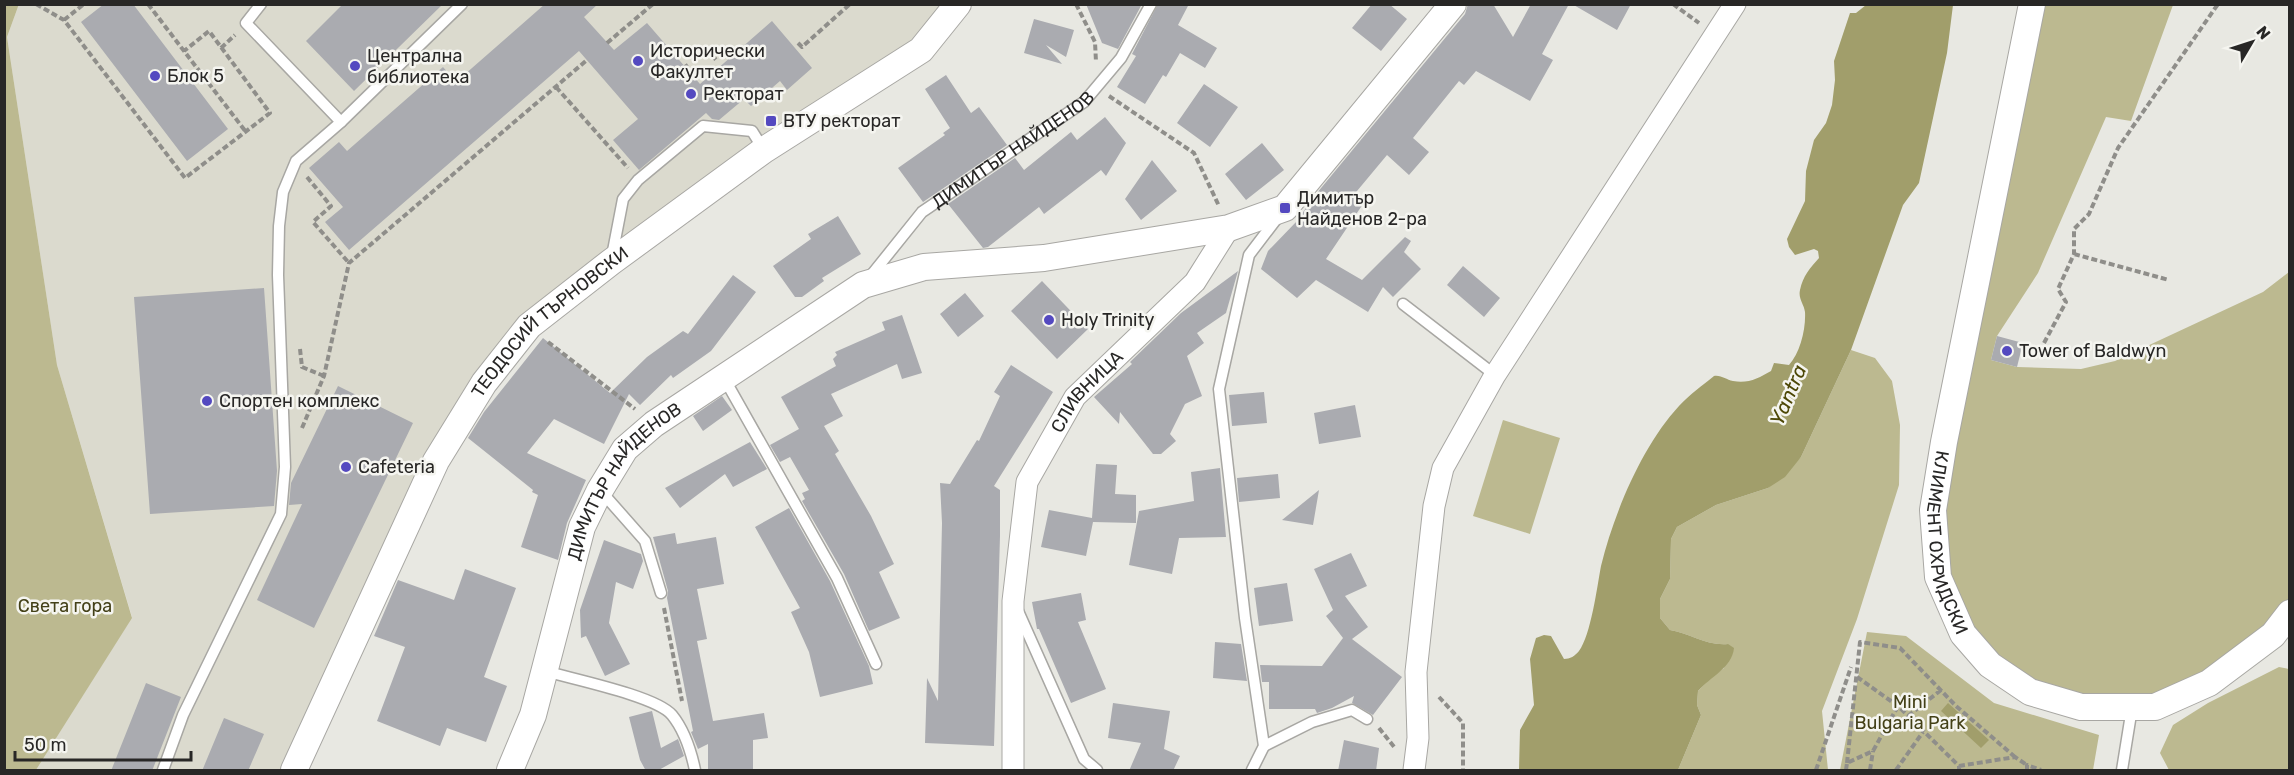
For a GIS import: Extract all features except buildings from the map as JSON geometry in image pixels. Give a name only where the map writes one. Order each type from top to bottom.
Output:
[{"type":"street","name":"ТЕОДОСИЙ ТЪРНОВСКИ","points":[[294,771],[436,461],[484,383],[529,326],[611,262],[764,150],[921,50],[958,4]]},
{"type":"street","points":[[1229,228],[1285,208],[1453,4]]},
{"type":"street","points":[[1414,771],[1418,738],[1416,672],[1434,506],[1443,468],[1495,375],[1735,4]]},
{"type":"street","name":"КЛИМЕНТ ОХРИДСКИ","points":[[2032,4],[1936,487],[1933,510],[1938,577],[1964,634],[1990,665],[2030,692],[2080,707],[2155,707],[2210,683],[2273,635],[2289,613]]},
{"type":"street","name":"ДИМИТЪР НАЙДЕНОВ","points":[[510,771],[533,715],[582,527],[600,490],[625,449],[654,424],[863,285],[924,267],[1044,258],[1229,228]]},
{"type":"street","name":"СЛИВНИЦА","points":[[1013,771],[1013,601],[1027,482],[1075,397],[1194,282],[1229,228]]},
{"type":"lane","points":[[261,4],[246,23],[341,122]]},
{"type":"lane","points":[[163,771],[183,715],[281,514],[285,467],[278,275],[279,226],[283,192],[296,161],[341,122],[462,4]]},
{"type":"lane","name":"ДИМИТЪР НАЙДЕНОВ","points":[[863,285],[922,212],[1084,102],[1121,58],[1151,4]]},
{"type":"lane","points":[[611,262],[623,198],[638,180],[703,126],[752,131],[764,150]]},
{"type":"lane","points":[[1252,771],[1264,746],[1245,618],[1219,389],[1249,255],[1285,208]]},
{"type":"lane","points":[[1403,304],[1495,375]]},
{"type":"lane","points":[[723,377],[837,578],[876,664]]},
{"type":"lane","points":[[600,490],[645,541],[661,593]]},
{"type":"lane","points":[[1013,601],[1084,759],[1097,771]]},
{"type":"lane","points":[[544,671],[645,699],[671,714],[691,749],[695,771]]},
{"type":"lane","points":[[2122,771],[2132,708]]},
{"type":"lane","points":[[1264,746],[1312,722],[1352,710],[1366,719]]},
{"type":"path","points":[[36,4],[64,20],[185,178],[270,113],[209,31],[183,51]]},
{"type":"path","points":[[64,20],[84,4]]},
{"type":"path","points":[[148,4],[246,132]]},
{"type":"path","points":[[607,43],[653,4]]},
{"type":"path","points":[[798,43],[802,47],[850,4]]},
{"type":"path","points":[[1076,4],[1095,42],[1096,88],[1194,153],[1229,228]]},
{"type":"path","points":[[1673,4],[1717,35]]},
{"type":"path","points":[[2044,343],[2066,302],[2058,289],[2074,254],[2074,229],[2089,214],[2118,148],[2218,4]]},
{"type":"path","points":[[712,55],[717,61]]},
{"type":"path","points":[[297,438],[324,376],[349,263],[587,60]]},
{"type":"path","points":[[556,87],[638,180]]},
{"type":"path","points":[[283,192],[304,174],[331,206],[313,222],[349,263]]},
{"type":"path","points":[[2074,254],[2169,280]]},
{"type":"path","points":[[529,326],[654,424]]},
{"type":"path","points":[[299,343],[302,366],[324,376]]},
{"type":"path","points":[[661,593],[683,705]]},
{"type":"path","points":[[1846,771],[1860,642],[1900,648],[1941,690],[2027,768],[2041,771]]},
{"type":"path","points":[[1816,771],[1851,667]]},
{"type":"path","points":[[1416,672],[1463,723],[1463,771]]},
{"type":"path","points":[[1857,677],[1898,706],[1959,768],[2015,757]]},
{"type":"path","points":[[1908,716],[1941,690]]},
{"type":"path","points":[[1870,771],[1873,751],[1898,706]]},
{"type":"path","points":[[1366,719],[1381,730],[1400,754]]},
{"type":"path","points":[[1896,771],[1923,732]]},
{"type":"path","points":[[1847,764],[1873,751]]},
{"type":"shaded area","points":[[19,4],[958,5],[921,50],[611,262],[484,383],[294,770],[36,770],[132,617],[57,365],[7,37]]},
{"type":"green space","name":"Света гора","points":[[19,4],[7,37],[57,365],[132,618],[36,770],[4,770],[4,5]]},
{"type":"green space","points":[[2032,5],[2173,5],[2131,121],[2106,117],[2038,273],[1997,336],[1991,360],[2017,367],[2081,369],[2115,361],[2263,292],[2289,272],[2289,613],[2155,707],[2030,692],[1963,634],[1933,510]]},
{"type":"green space","points":[[1851,350],[1875,358],[1892,381],[1900,425],[1899,485],[1857,619],[1822,711],[1828,770],[1678,770],[1701,715],[1697,705],[1698,691],[1724,668],[1728,644],[1712,643],[1670,630],[1660,618],[1660,599],[1670,579],[1671,539],[1677,527],[1716,505],[1768,488],[1801,457]]},
{"type":"green space","points":[[1503,420],[1560,438],[1530,534],[1473,516]]},
{"type":"green space","name":"Mini Bulgaria Park","points":[[1867,632],[1906,636],[1994,703],[2099,735],[2093,770],[1840,770]]},
{"type":"green space","points":[[2279,667],[2289,669],[2289,770],[2169,770],[2160,753],[2173,725],[2208,703]]},
{"type":"water","name":"Yantra","points":[[1866,5],[1953,5],[1947,53],[1919,183],[1903,205],[1851,350],[1801,457],[1785,477],[1768,488],[1716,505],[1677,527],[1671,539],[1670,579],[1660,599],[1660,618],[1670,630],[1712,643],[1728,644],[1734,648],[1732,655],[1725,667],[1698,691],[1697,705],[1701,715],[1678,770],[1519,770],[1520,730],[1534,705],[1530,659],[1536,638],[1544,635],[1551,636],[1564,659],[1572,657],[1579,651],[1590,623],[1601,566],[1613,524],[1641,460],[1653,440],[1679,406],[1714,376],[1738,382],[1748,381],[1771,371],[1774,363],[1789,365],[1796,354],[1802,340],[1805,319],[1800,296],[1801,285],[1819,258],[1818,251],[1814,249],[1795,255],[1787,239],[1805,201],[1806,171],[1814,140],[1826,123],[1832,105],[1835,80],[1834,61],[1850,13],[1856,13]]},
{"type":"water","points":[[1948,703],[1989,740],[1981,748],[1941,711]]},
{"type":"place","name":"Исторически Факултет","points":[[638,61]]},
{"type":"place","name":"Централна библиотека","points":[[355,66]]},
{"type":"place","name":"Блок 5","points":[[155,76]]},
{"type":"place","name":"Ректорат","points":[[691,94]]},
{"type":"place","name":"ВТУ ректорат","points":[[771,121]]},
{"type":"place","name":"Димитър Найденов 2-ра","points":[[1285,208]]},
{"type":"place","name":"Holy Trinity","points":[[1049,320]]},
{"type":"place","name":"Tower of Baldwyn","points":[[2007,351]]},
{"type":"place","name":"Спортен комплекс","points":[[207,401]]},
{"type":"place","name":"Cafeteria","points":[[346,467]]}]
